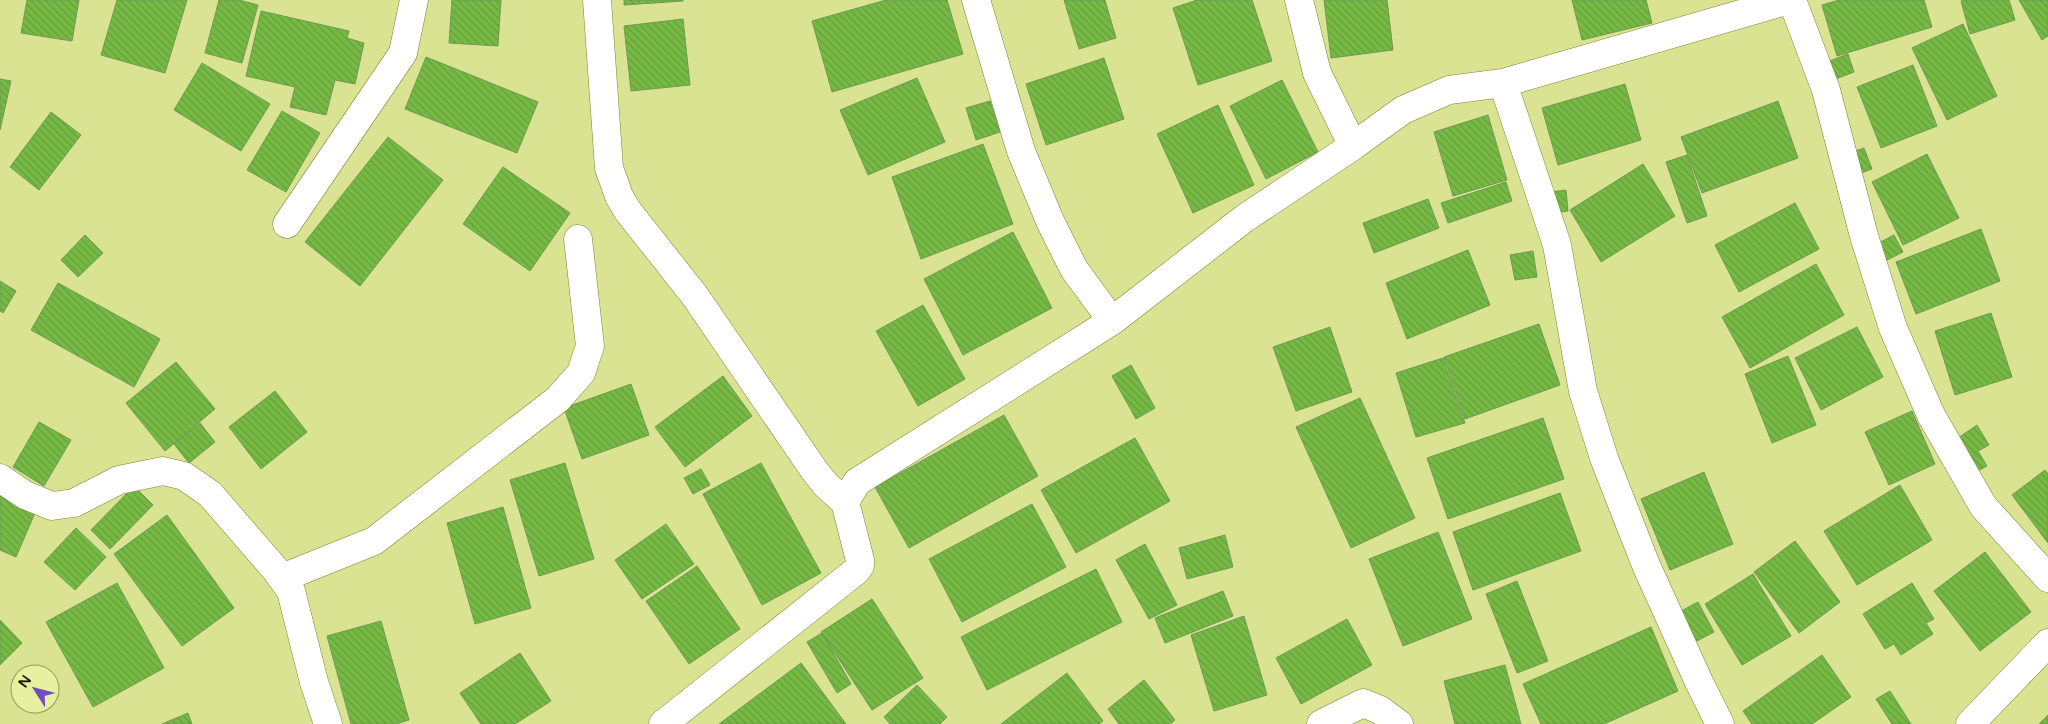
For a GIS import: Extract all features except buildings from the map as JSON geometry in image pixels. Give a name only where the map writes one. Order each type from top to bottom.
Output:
[{"type":"street","points":[[287,224],[403,53],[414,0]]},
{"type":"street","points":[[597,0],[609,168],[619,196],[696,296],[814,470],[826,485],[845,502],[860,560],[860,566],[856,571],[663,724]]},
{"type":"street","points":[[976,0],[1022,151],[1050,221],[1074,269],[1112,321]]},
{"type":"street","points":[[1299,0],[1317,73],[1353,146]]},
{"type":"street","points":[[845,502],[856,482],[1112,321],[1245,218],[1353,146],[1403,110],[1449,90],[1503,83],[1790,0],[1826,90],[1864,236],[1893,328],[1931,415],[1984,506],[2048,578]]},
{"type":"street","points":[[1503,83],[1557,245],[1583,391],[1604,458],[1646,565],[1698,682],[1720,724]]},
{"type":"street","points":[[282,578],[374,541],[558,398],[581,373],[590,346],[578,239]]},
{"type":"street","points":[[0,478],[25,495],[52,506],[74,502],[119,480],[163,472],[184,476],[210,494],[291,591],[314,682],[328,724]]},
{"type":"street","points":[[1970,724],[2048,643]]},
{"type":"street","points":[[1320,724],[1363,703],[1380,710],[1399,724]]}]
